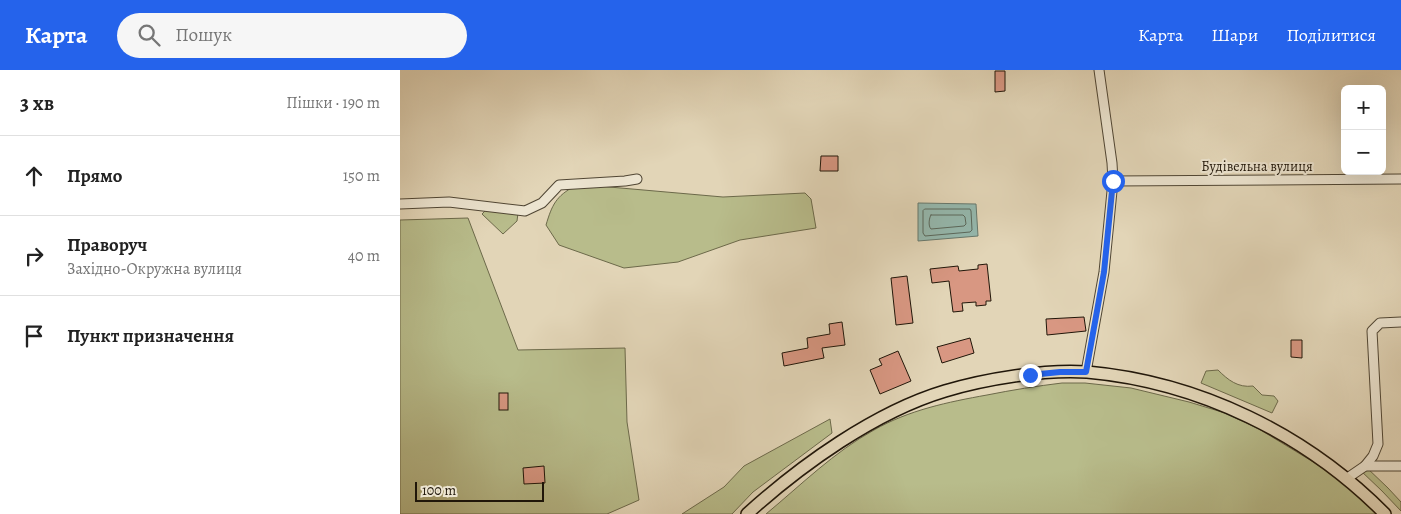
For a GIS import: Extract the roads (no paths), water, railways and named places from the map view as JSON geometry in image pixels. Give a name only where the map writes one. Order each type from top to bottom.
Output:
[{"type":"main road","points":[[747,514],[783,483],[829,450],[869,425],[908,405],[945,391],[989,381],[1060,372],[1086,372],[1128,377],[1189,393],[1226,406],[1260,422],[1318,457],[1385,514]]},
{"type":"street","points":[[1086,372],[1104,272],[1113,181],[1098,70]]},
{"type":"street","points":[[400,204],[449,202],[525,210],[542,203],[559,185],[637,179]]},
{"type":"street","name":"Будівельна вулиця","points":[[1113,181],[1401,179]]},
{"type":"street","points":[[1346,479],[1362,468],[1373,456],[1378,444],[1372,331],[1380,323],[1401,322]]},
{"type":"street","points":[[1362,468],[1401,466]]},
{"type":"water","points":[[918,203],[976,204],[978,236],[918,241]]}]
